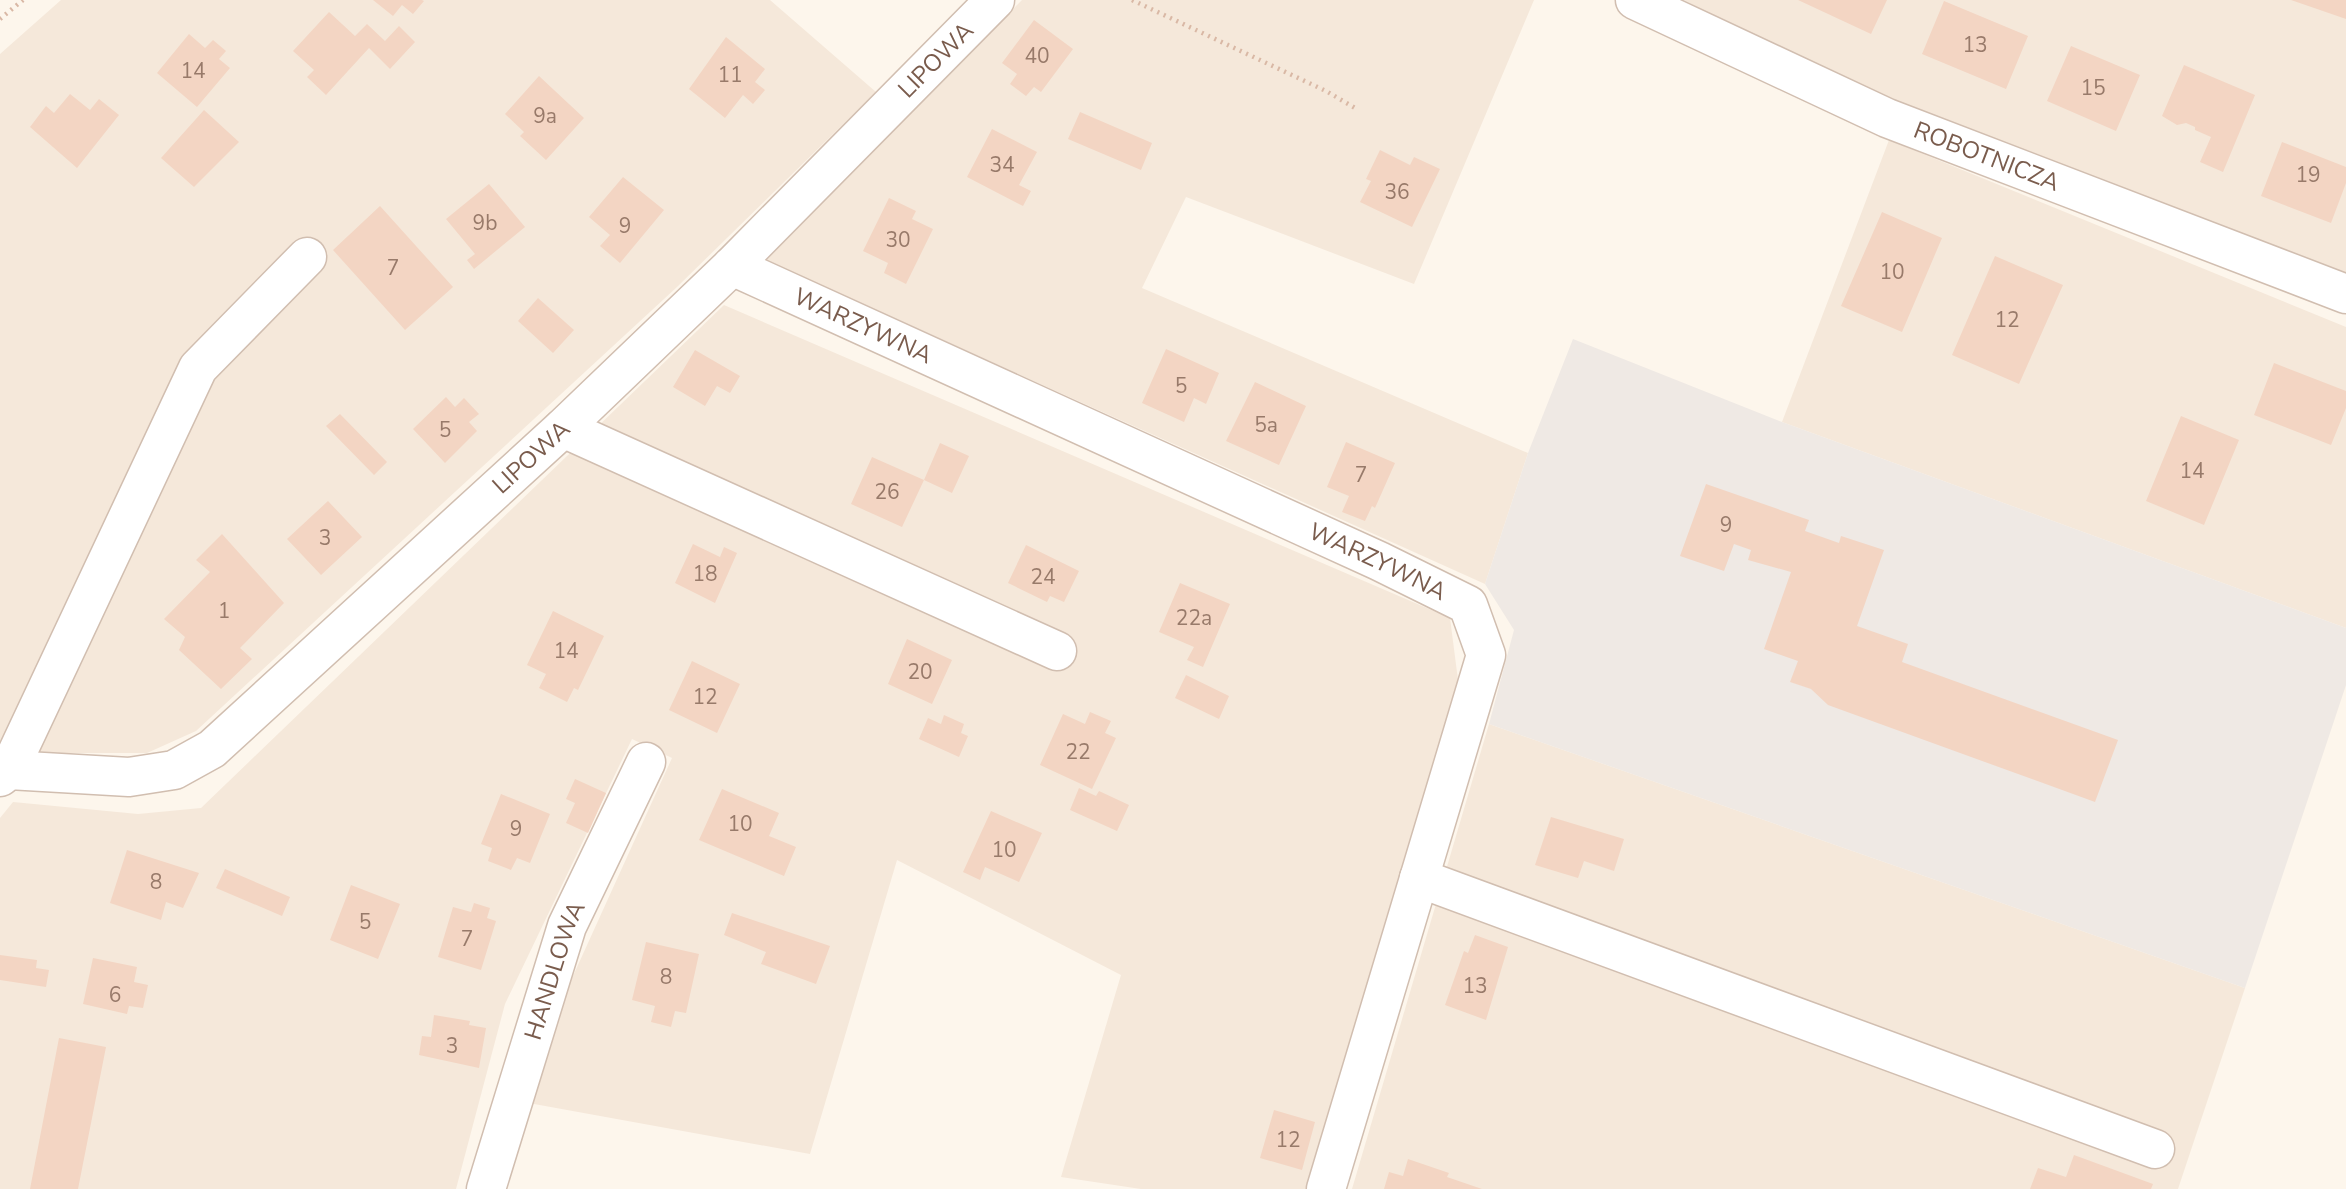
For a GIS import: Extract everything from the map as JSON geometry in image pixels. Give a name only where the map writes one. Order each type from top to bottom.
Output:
[{"type":"street","name":"LIPOWA","points":[[4,774],[129,776],[174,770],[212,749],[563,428],[732,266],[995,0]]},
{"type":"street","name":"ROBOTNICZA","points":[[1635,0],[1887,118],[2346,294]]},
{"type":"street","points":[[4,774],[198,368],[307,257]]},
{"type":"street","name":"WARZYWNA","points":[[732,266],[1379,561],[1468,605],[1486,655],[1326,1189]]},
{"type":"street","points":[[563,428],[1057,651]]},
{"type":"street","name":"HANDLOWA","points":[[486,1189],[566,926],[646,762]]},
{"type":"street","points":[[1419,878],[2155,1149]]},
{"type":"path","points":[[0,19],[23,0]]},
{"type":"path","points":[[1132,0],[1326,91],[1356,108]]},
{"type":"shaded area","points":[[61,0],[770,0],[876,92],[677,287],[196,731],[147,753],[47,753],[0,745],[0,54]]},
{"type":"shaded area","points":[[1022,0],[1534,0],[1414,284],[1186,197],[1142,288],[1528,453],[1485,584],[765,260]]},
{"type":"shaded area","points":[[1684,0],[2346,0],[2346,279],[1886,104]]},
{"type":"shaded area","points":[[1889,140],[2346,327],[2346,628],[1782,422]]},
{"type":"shaded area","points":[[724,305],[1450,618],[1458,680],[1306,1189],[1141,1189],[1061,1177],[1121,975],[897,860],[810,1154],[523,1102],[553,1020],[672,758],[632,739],[505,1004],[456,1189],[0,1189],[0,818],[13,802],[138,814],[201,808]]},
{"type":"shaded area","points":[[1573,339],[1782,422],[2346,628],[2346,685],[2245,988],[1489,724],[1514,630],[1485,584],[1528,453]]},
{"type":"shaded area","points":[[1489,724],[2245,988],[2178,1189],[1352,1189]]},
{"type":"building","points":[[373,0],[424,1],[413,14],[402,5],[393,16]]},
{"type":"building","points":[[1798,0],[1887,0],[1871,34]]},
{"type":"building","points":[[2291,0],[2346,0],[2346,19]]},
{"type":"building","points":[[1944,1],[2028,36],[2006,89],[1922,54]]},
{"type":"building","points":[[329,12],[355,36],[367,24],[385,41],[399,26],[415,42],[390,69],[369,48],[326,95],[307,77],[314,70],[293,51]]},
{"type":"building","points":[[1034,20],[1073,49],[1041,92],[1034,87],[1026,96],[1010,84],[1017,74],[1002,63]]},
{"type":"building","points":[[189,34],[205,48],[213,40],[226,51],[219,59],[230,68],[197,107],[157,73]]},
{"type":"building","points":[[726,37],[765,69],[755,82],[765,90],[753,104],[743,95],[725,118],[689,89]]},
{"type":"building","points":[[2071,46],[2140,75],[2116,131],[2047,101]]},
{"type":"building","points":[[2184,65],[2255,95],[2223,172],[2200,162],[2211,137],[2186,123],[2177,125],[2162,116]]},
{"type":"building","points":[[539,76],[584,118],[546,160],[520,136],[524,132],[505,114]]},
{"type":"building","points":[[70,94],[90,110],[99,99],[119,115],[77,168],[30,127],[46,106],[54,113]]},
{"type":"building","points":[[204,110],[239,142],[194,187],[161,158]]},
{"type":"building","points":[[1080,112],[1152,143],[1141,170],[1068,139]]},
{"type":"building","points":[[992,129],[1037,152],[1019,185],[1031,191],[1023,206],[967,177]]},
{"type":"building","points":[[2282,142],[2346,167],[2346,183],[2331,223],[2261,196]]},
{"type":"building","points":[[1380,150],[1410,165],[1414,157],[1440,169],[1412,227],[1360,202],[1371,181],[1366,179]]},
{"type":"building","points":[[623,177],[664,210],[620,263],[600,246],[610,235],[589,217]]},
{"type":"building","points":[[489,184],[525,227],[474,269],[467,260],[475,254],[446,219]]},
{"type":"building","points":[[889,198],[916,211],[912,219],[933,229],[906,284],[884,273],[888,263],[863,251]]},
{"type":"building","points":[[380,206],[453,287],[405,330],[333,250]]},
{"type":"building","points":[[1882,212],[1942,238],[1902,332],[1841,306]]},
{"type":"building","points":[[1995,256],[2063,285],[2019,384],[1952,355]]},
{"type":"building","points":[[538,298],[574,330],[553,353],[518,321]]},
{"type":"building","points":[[1166,349],[1219,373],[1206,404],[1194,398],[1184,422],[1142,403]]},
{"type":"building","points":[[695,350],[740,376],[730,393],[717,386],[705,406],[673,387]]},
{"type":"building","points":[[2274,363],[2346,391],[2346,408],[2331,445],[2254,415]]},
{"type":"building","points":[[1255,382],[1306,406],[1279,465],[1226,441]]},
{"type":"building","points":[[446,397],[455,407],[464,398],[479,414],[469,422],[477,431],[445,463],[413,429]]},
{"type":"building","points":[[340,414],[387,462],[374,475],[326,426]]},
{"type":"building","points":[[2181,416],[2239,440],[2204,525],[2146,501]]},
{"type":"building","points":[[1346,442],[1395,463],[1375,508],[1372,506],[1365,521],[1342,512],[1349,496],[1327,487]]},
{"type":"building","points":[[940,443],[969,456],[952,493],[924,480]]},
{"type":"building","points":[[872,457],[924,480],[902,527],[851,504]]},
{"type":"building","points":[[1706,484],[1809,520],[1805,531],[1839,543],[1841,536],[1884,550],[1857,626],[1908,644],[1902,662],[2118,740],[2095,802],[1828,705],[1811,689],[1790,682],[1798,661],[1764,649],[1791,572],[1748,560],[1751,550],[1734,544],[1724,571],[1680,556]]},
{"type":"building","points":[[328,501],[362,537],[321,575],[287,539]]},
{"type":"building","points":[[222,534],[284,603],[240,648],[252,659],[221,689],[179,650],[185,637],[164,619],[210,572],[196,560]]},
{"type":"building","points":[[693,544],[720,557],[724,547],[737,553],[715,603],[675,583]]},
{"type":"building","points":[[1026,545],[1079,571],[1064,602],[1050,596],[1047,602],[1008,583]]},
{"type":"building","points":[[1180,583],[1230,604],[1203,667],[1187,660],[1194,647],[1159,632]]},
{"type":"building","points":[[553,611],[604,636],[578,690],[574,688],[567,702],[539,688],[546,674],[527,665]]},
{"type":"building","points":[[907,639],[952,660],[932,704],[888,684]]},
{"type":"building","points":[[692,661],[740,684],[717,733],[669,710]]},
{"type":"building","points":[[1186,675],[1229,696],[1219,719],[1175,698]]},
{"type":"building","points":[[1090,712],[1111,721],[1105,733],[1116,738],[1092,789],[1040,765],[1063,714],[1085,724]]},
{"type":"building","points":[[944,715],[964,724],[961,733],[968,736],[959,757],[919,739],[928,718],[941,724]]},
{"type":"building","points":[[575,779],[606,793],[588,833],[566,823],[575,803],[566,799]]},
{"type":"building","points":[[1079,788],[1096,796],[1099,791],[1129,805],[1117,831],[1070,810]]},
{"type":"building","points":[[722,789],[779,813],[769,836],[796,847],[784,876],[699,840]]},
{"type":"building","points":[[501,794],[550,814],[530,863],[517,858],[511,870],[488,861],[492,848],[481,844]]},
{"type":"building","points":[[991,811],[1042,833],[1019,882],[985,867],[980,880],[963,872]]},
{"type":"building","points":[[1551,817],[1624,839],[1614,871],[1584,861],[1578,878],[1535,865]]},
{"type":"building","points":[[127,850],[199,873],[183,908],[166,902],[161,920],[110,903]]},
{"type":"building","points":[[225,869],[290,897],[282,916],[216,888]]},
{"type":"building","points":[[351,885],[400,904],[378,959],[330,940]]},
{"type":"building","points":[[474,903],[490,908],[487,918],[496,921],[481,970],[438,957],[453,907],[471,912]]},
{"type":"building","points":[[732,913],[830,946],[816,984],[761,964],[766,952],[724,935]]},
{"type":"building","points":[[1475,935],[1508,947],[1486,1020],[1445,1005],[1464,951],[1468,953]]},
{"type":"building","points":[[646,942],[699,954],[686,1013],[675,1011],[671,1027],[651,1022],[655,1006],[632,1000]]},
{"type":"building","points":[[0,955],[37,960],[36,968],[49,970],[46,987],[0,980]]},
{"type":"building","points":[[93,958],[137,967],[134,982],[148,985],[143,1008],[129,1006],[127,1014],[83,1004]]},
{"type":"building","points":[[434,1015],[470,1021],[469,1025],[486,1028],[479,1068],[419,1055],[422,1036],[431,1037]]},
{"type":"building","points":[[59,1038],[106,1047],[78,1189],[30,1189]]},
{"type":"building","points":[[1274,1110],[1315,1122],[1302,1170],[1260,1158]]},
{"type":"building","points":[[2074,1155],[2153,1184],[2151,1189],[2030,1189],[2038,1168],[2066,1177]]},
{"type":"building","points":[[1408,1159],[1449,1173],[1447,1177],[1482,1189],[1384,1189],[1389,1172],[1403,1176]]}]
